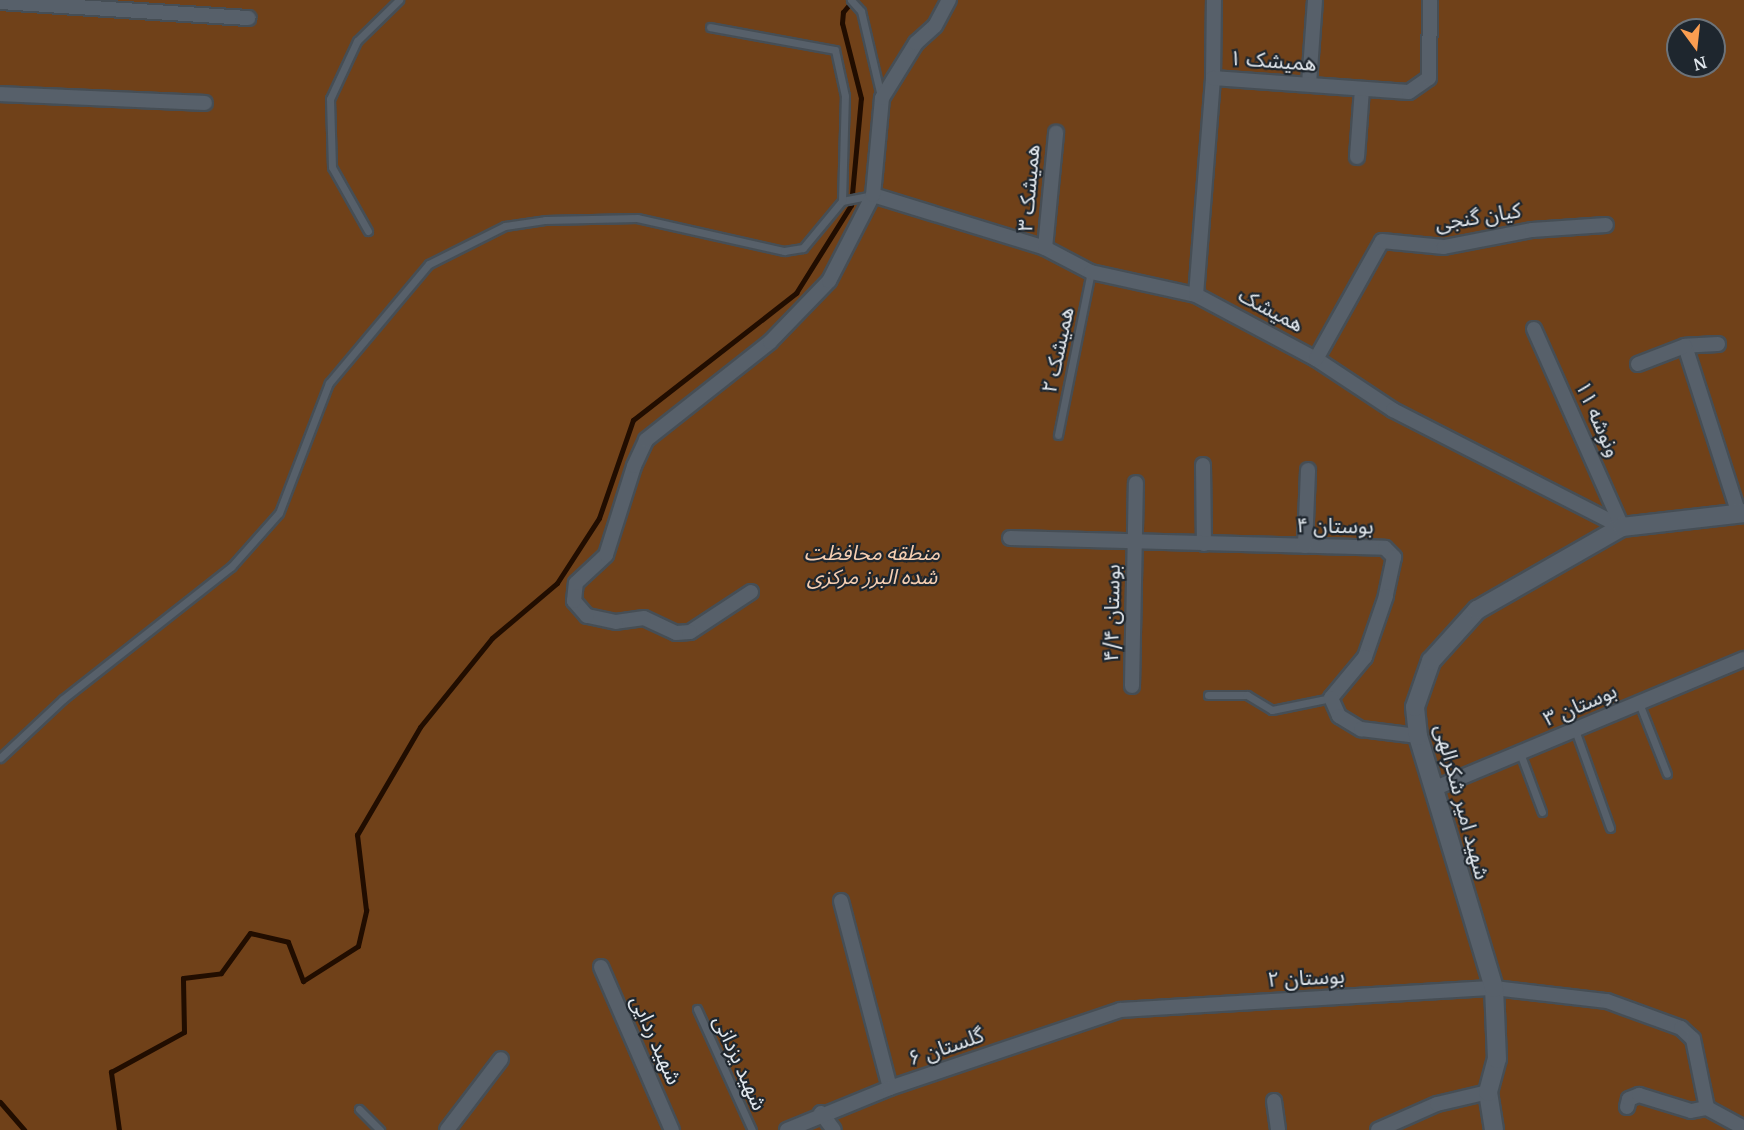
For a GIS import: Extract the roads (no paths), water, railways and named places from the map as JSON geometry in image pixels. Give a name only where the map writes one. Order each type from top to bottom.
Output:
[{"type":"street","points":[[752,592],[690,632],[676,633],[644,618],[616,622],[587,616],[574,601],[576,583],[606,555],[633,466],[646,440],[770,342],[829,281],[868,196],[882,98],[916,43],[935,26],[949,0]]},
{"type":"street","points":[[1213,78],[1214,0]]},
{"type":"street","points":[[1309,84],[1315,0]]},
{"type":"street","name":"همیشک ۱","points":[[1196,295],[1213,78],[1409,92],[1428,78],[1430,0]]},
{"type":"street","points":[[0,2],[248,18]]},
{"type":"street","points":[[1357,157],[1362,89]]},
{"type":"street","points":[[0,94],[205,103]]},
{"type":"street","name":"همیشک ۳","points":[[1045,248],[1056,132]]},
{"type":"street","name":"همیشک","points":[[868,196],[1045,248],[1091,273],[1196,295],[1247,318],[1316,359],[1393,410],[1622,527]]},
{"type":"street","name":"کیان گنجی","points":[[1316,359],[1382,242],[1444,247],[1532,230],[1606,225]]},
{"type":"street","name":"ونوشه ۱۱","points":[[1534,329],[1622,527]]},
{"type":"street","points":[[1638,364],[1685,346],[1718,344]]},
{"type":"street","points":[[1685,346],[1741,514]]},
{"type":"street","points":[[1203,465],[1204,544]]},
{"type":"street","points":[[1305,546],[1308,470]]},
{"type":"street","name":"بوستان ۴/۴","points":[[1132,686],[1136,483]]},
{"type":"street","name":"شهید امیر شکرالهی","points":[[1494,1130],[1488,1092],[1497,1059],[1494,988],[1418,735],[1415,707],[1431,661],[1477,610],[1622,527],[1741,514]]},
{"type":"street","name":"بوستان ۴","points":[[1010,538],[1385,548],[1394,557],[1386,596],[1365,657],[1330,698]]},
{"type":"street","name":"بوستان ۳","points":[[1433,789],[1744,659]]},
{"type":"street","points":[[1330,698],[1339,716],[1361,729],[1418,735]]},
{"type":"street","points":[[841,901],[890,1088]]},
{"type":"street","name":"شهید ردایی","points":[[601,967],[672,1130]]},
{"type":"street","name":"بوستان ۲","points":[[1120,1010],[1494,988],[1607,1001],[1681,1028],[1693,1040],[1707,1108]]},
{"type":"street","name":"گلستان ۶","points":[[787,1130],[821,1113],[890,1088],[1120,1010]]},
{"type":"street","points":[[447,1130],[501,1059]]},
{"type":"street","points":[[1378,1130],[1437,1104],[1488,1092]]},
{"type":"street","points":[[1627,1107],[1629,1099],[1639,1095],[1691,1111],[1707,1108],[1744,1128]]},
{"type":"street","points":[[1274,1101],[1278,1130]]},
{"type":"street","points":[[821,1113],[834,1130]]},
{"type":"lane","points":[[368,231],[332,167],[330,99],[357,40],[399,0]]},
{"type":"lane","points":[[851,0],[861,11],[882,98]]},
{"type":"lane","points":[[710,27],[835,50],[845,96],[842,201]]},
{"type":"lane","points":[[0,758],[63,699],[231,567],[279,513],[329,383],[429,264],[505,226],[545,220],[637,218],[784,251],[802,248],[842,201],[868,196]]},
{"type":"lane","name":"همیشک ۲","points":[[1058,435],[1091,273]]},
{"type":"lane","points":[[1208,694],[1246,695],[1272,710],[1330,698]]},
{"type":"lane","points":[[1639,703],[1667,774]]},
{"type":"lane","points":[[1575,730],[1610,828]]},
{"type":"lane","points":[[1520,753],[1542,812]]},
{"type":"lane","name":"شهید یزدانی","points":[[698,1009],[752,1130]]},
{"type":"lane","points":[[359,1109],[380,1130]]},
{"type":"waterway","points":[[119,1130],[111,1072],[184,1032],[183,978],[221,973],[250,933],[288,942],[303,981],[358,946],[366,910],[357,835],[420,727],[492,638],[557,583],[599,518],[633,420],[796,293],[851,205],[861,98],[842,23],[843,12],[853,0]]},
{"type":"waterway","points":[[0,1102],[24,1130]]},
{"type":"park label","name":"منطقه محافظت شده البرز مرکزی","points":[[872,565]]}]
